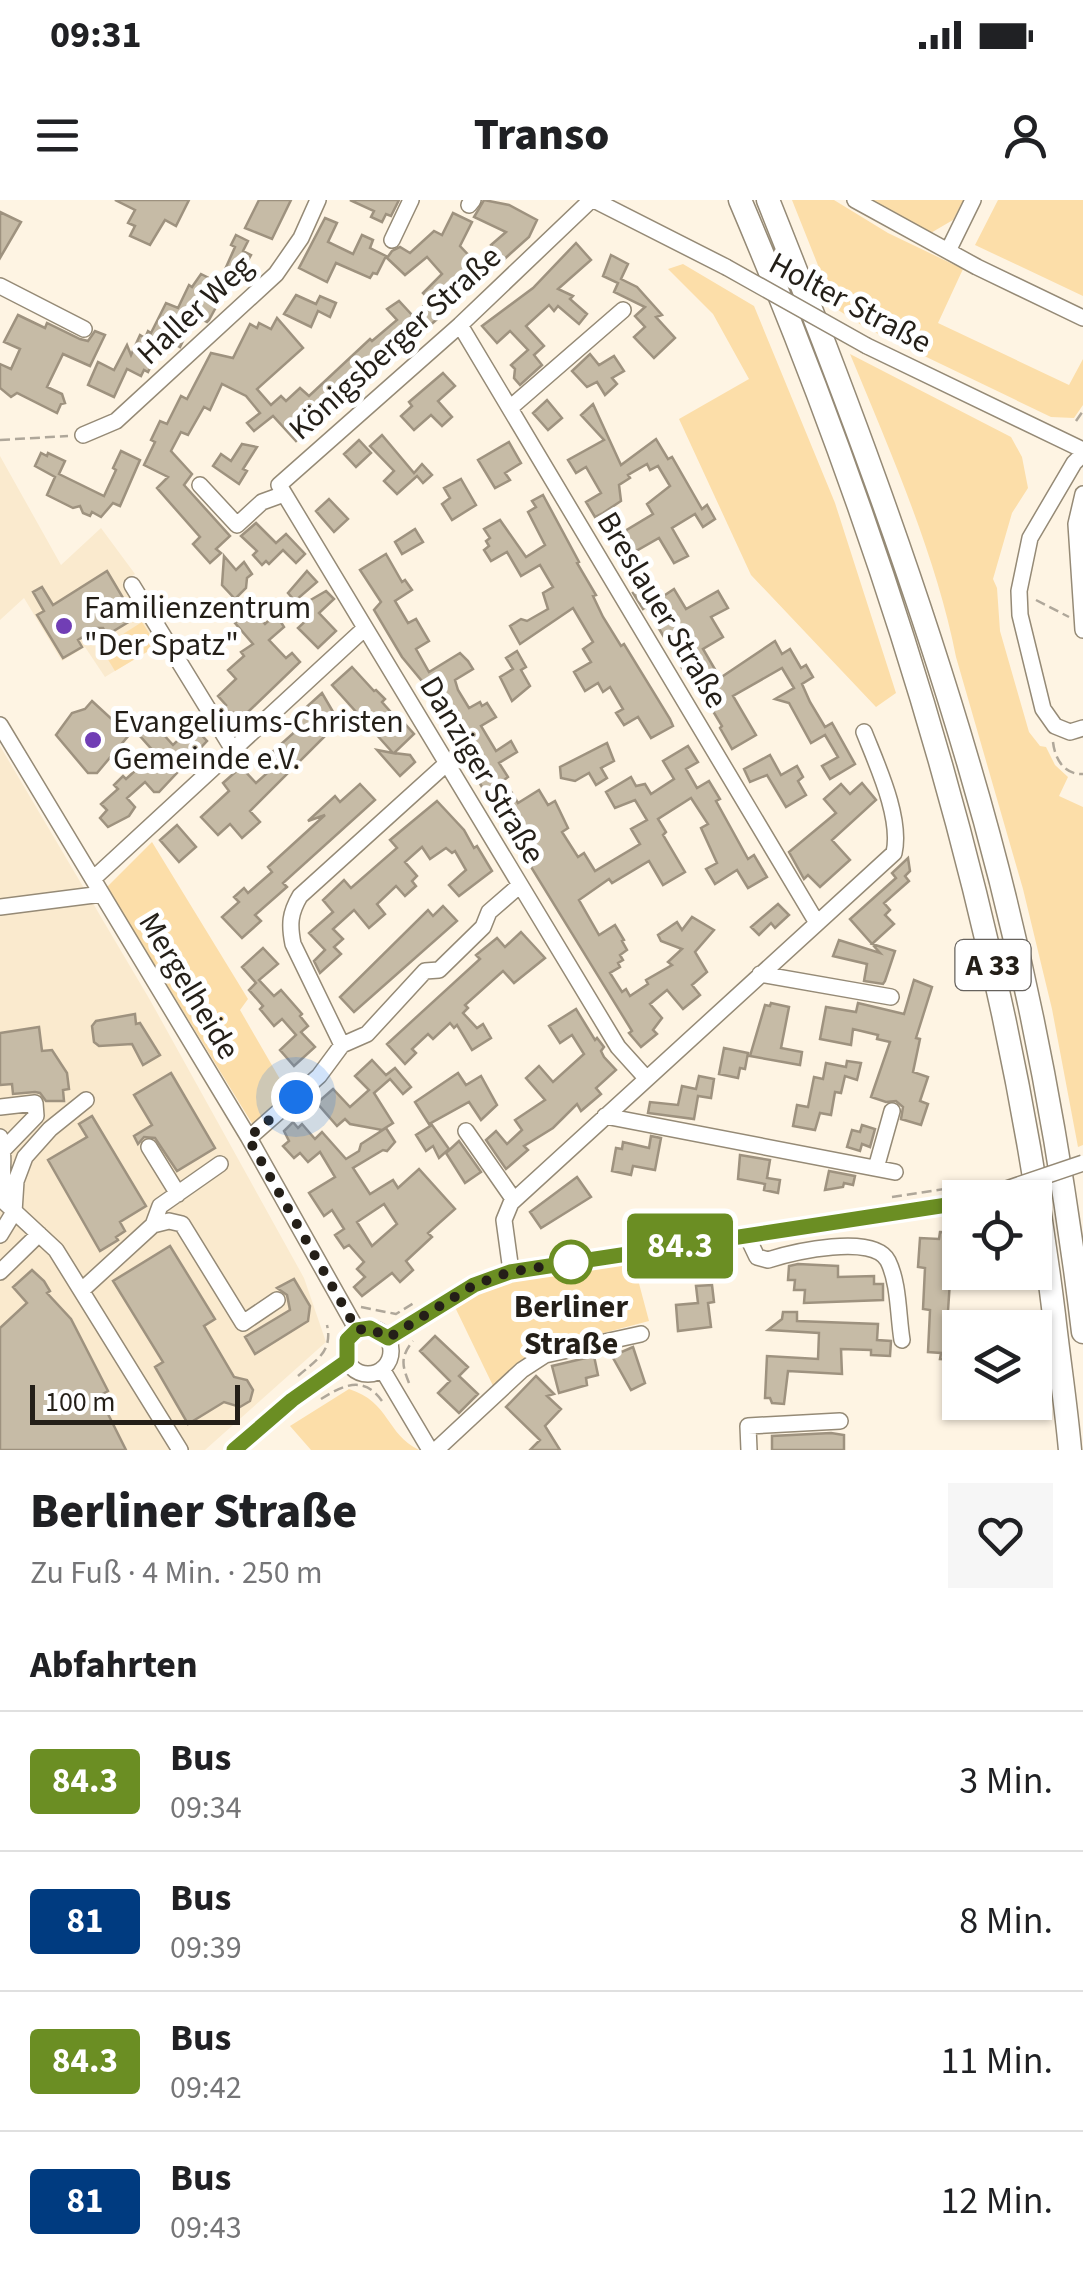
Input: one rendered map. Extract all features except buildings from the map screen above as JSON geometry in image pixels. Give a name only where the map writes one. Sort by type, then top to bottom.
[{"type":"highway","name":"A 33","points":[[740,200],[854,494],[945,776],[1022,1100],[1070,1450]]},
{"type":"highway","name":"A 33","points":[[768,200],[908,572],[969,765],[1017,952],[1048,1100],[1083,1332]]},
{"type":"street","name":"Haller Weg","points":[[83,435],[116,422],[276,274],[301,238],[318,200]]},
{"type":"street","points":[[392,240],[410,200]]},
{"type":"street","name":"Holter Straße","points":[[592,200],[726,267],[867,346],[1083,452]]},
{"type":"street","name":"Königsberger Straße","points":[[200,484],[238,526],[592,200]]},
{"type":"street","points":[[855,200],[1083,318]]},
{"type":"street","points":[[948,251],[973,200]]},
{"type":"street","points":[[3,295],[84,329]]},
{"type":"street","points":[[510,408],[623,310]]},
{"type":"street","name":"Breslauer Straße","points":[[460,325],[816,922]]},
{"type":"street","points":[[1083,452],[1035,526],[1022,563],[1018,592],[1043,709],[1055,726],[1070,732],[1083,728]]},
{"type":"street","name":"Danziger Straße","points":[[281,489],[618,1047],[646,1078]]},
{"type":"street","points":[[1083,494],[1076,524],[1083,630]]},
{"type":"street","points":[[132,585],[232,748]]},
{"type":"street","points":[[0,907],[97,886],[232,748],[364,629]]},
{"type":"street","name":"Mergelheide","points":[[0,725],[248,1138],[357,1330]]},
{"type":"street","points":[[510,1272],[504,1220],[514,1200],[894,853],[897,840],[886,789],[864,732]]},
{"type":"street","points":[[342,1045],[293,944],[292,910],[300,896],[446,764]]},
{"type":"street","points":[[248,1138],[319,1076],[342,1045],[367,1034],[425,971],[439,970],[484,927],[489,912],[520,886]]},
{"type":"street","points":[[760,974],[891,997]]},
{"type":"street","points":[[0,1235],[25,1157],[50,1129],[86,1100]]},
{"type":"street","points":[[0,1108],[35,1103],[36,1116],[2,1143],[1,1174],[7,1204],[56,1250],[180,1450]]},
{"type":"street","points":[[876,1168],[892,1110]]},
{"type":"street","points":[[606,1116],[895,1172]]},
{"type":"street","points":[[466,1131],[514,1200]]},
{"type":"street","points":[[149,1147],[178,1194]]},
{"type":"street","points":[[1032,1180],[1083,1162]]},
{"type":"street","points":[[154,1225],[160,1206],[220,1164]]},
{"type":"street","points":[[388,1338],[474,1285],[510,1272],[942,1206]]},
{"type":"street","points":[[82,1290],[154,1225],[170,1221],[182,1224],[244,1322],[276,1300]]},
{"type":"street","points":[[0,1272],[39,1234]]},
{"type":"street","points":[[747,1236],[757,1257],[768,1260],[841,1246],[874,1249],[887,1257],[902,1340]]},
{"type":"street","points":[[347,1361],[347,1340],[357,1330],[370,1328],[388,1338],[391,1352],[382,1369]]},
{"type":"street","points":[[382,1369],[433,1450],[522,1370],[545,1355],[641,1334]]},
{"type":"street","points":[[347,1361],[363,1373],[382,1369]]},
{"type":"street","points":[[234,1450],[292,1400],[347,1361]]},
{"type":"street","points":[[749,1450],[748,1426],[840,1421]]},
{"type":"path","points":[[1076,422],[1083,411]]},
{"type":"path","points":[[0,440],[83,435]]},
{"type":"path","points":[[1028,596],[1082,622]]},
{"type":"path","points":[[1055,726],[1056,757],[1070,773],[1083,774]]},
{"type":"path","points":[[359,1307],[396,1314]]},
{"type":"path","points":[[408,1382],[403,1356],[414,1340]]},
{"type":"path","points":[[319,1400],[353,1384],[370,1387],[384,1403]]},
{"type":"shaded area","points":[[792,200],[834,200],[888,233],[963,269],[938,323],[1069,385],[1083,359],[1083,405],[1074,418],[1051,417],[866,328],[835,308]]},
{"type":"shaded area","points":[[868,200],[964,200],[953,220],[929,234]]},
{"type":"shaded area","points":[[998,200],[1083,200],[1083,296],[975,245]]},
{"type":"shaded area","points":[[683,264],[754,306],[835,503],[896,693],[876,707],[751,575],[679,419],[749,379],[713,314],[668,269]]},
{"type":"shaded area","points":[[850,354],[1011,437],[1022,457],[1028,488],[1012,513],[993,579],[1000,631],[1029,732],[1040,746],[1046,747],[1055,765],[1068,777],[1059,796],[1083,807],[1083,1145],[1078,1147],[1052,1009],[1023,889],[948,619],[911,504]]},
{"type":"shaded area","points":[[0,456],[61,565],[101,528],[135,574],[122,583],[159,644],[105,677],[85,647],[62,661],[24,598],[0,620]]},
{"type":"shaded area","points":[[142,622],[157,646],[115,671],[101,648]]},
{"type":"shaded area","points":[[0,746],[150,1000],[304,1278],[326,1342],[205,1450],[0,1450]]},
{"type":"shaded area","points":[[152,842],[248,999],[240,1010],[288,1093],[253,1125],[107,887]]},
{"type":"shaded area","points":[[633,1261],[649,1321],[539,1350],[517,1364],[496,1392],[453,1303],[529,1276]]},
{"type":"shaded area","points":[[349,1389],[373,1402],[400,1436],[419,1450],[311,1450],[290,1426]]},
{"type":"bus line","name":"84.3","points":[[234,1450],[292,1400],[347,1361],[347,1340],[357,1330],[370,1328],[388,1338],[474,1285],[510,1272],[942,1206]]},
{"type":"place","name":"Familienzentrum \"Der Spatz\"","points":[[64,626]]},
{"type":"place","name":"Evangeliums-Christen Gemeinde e.V.","points":[[93,740]]},
{"type":"place","name":"Berliner Straße","points":[[571,1262]]},
{"type":"route","points":[[296,1097],[248,1138],[357,1330],[370,1328],[388,1338],[474,1285],[510,1272],[571,1262]]}]
